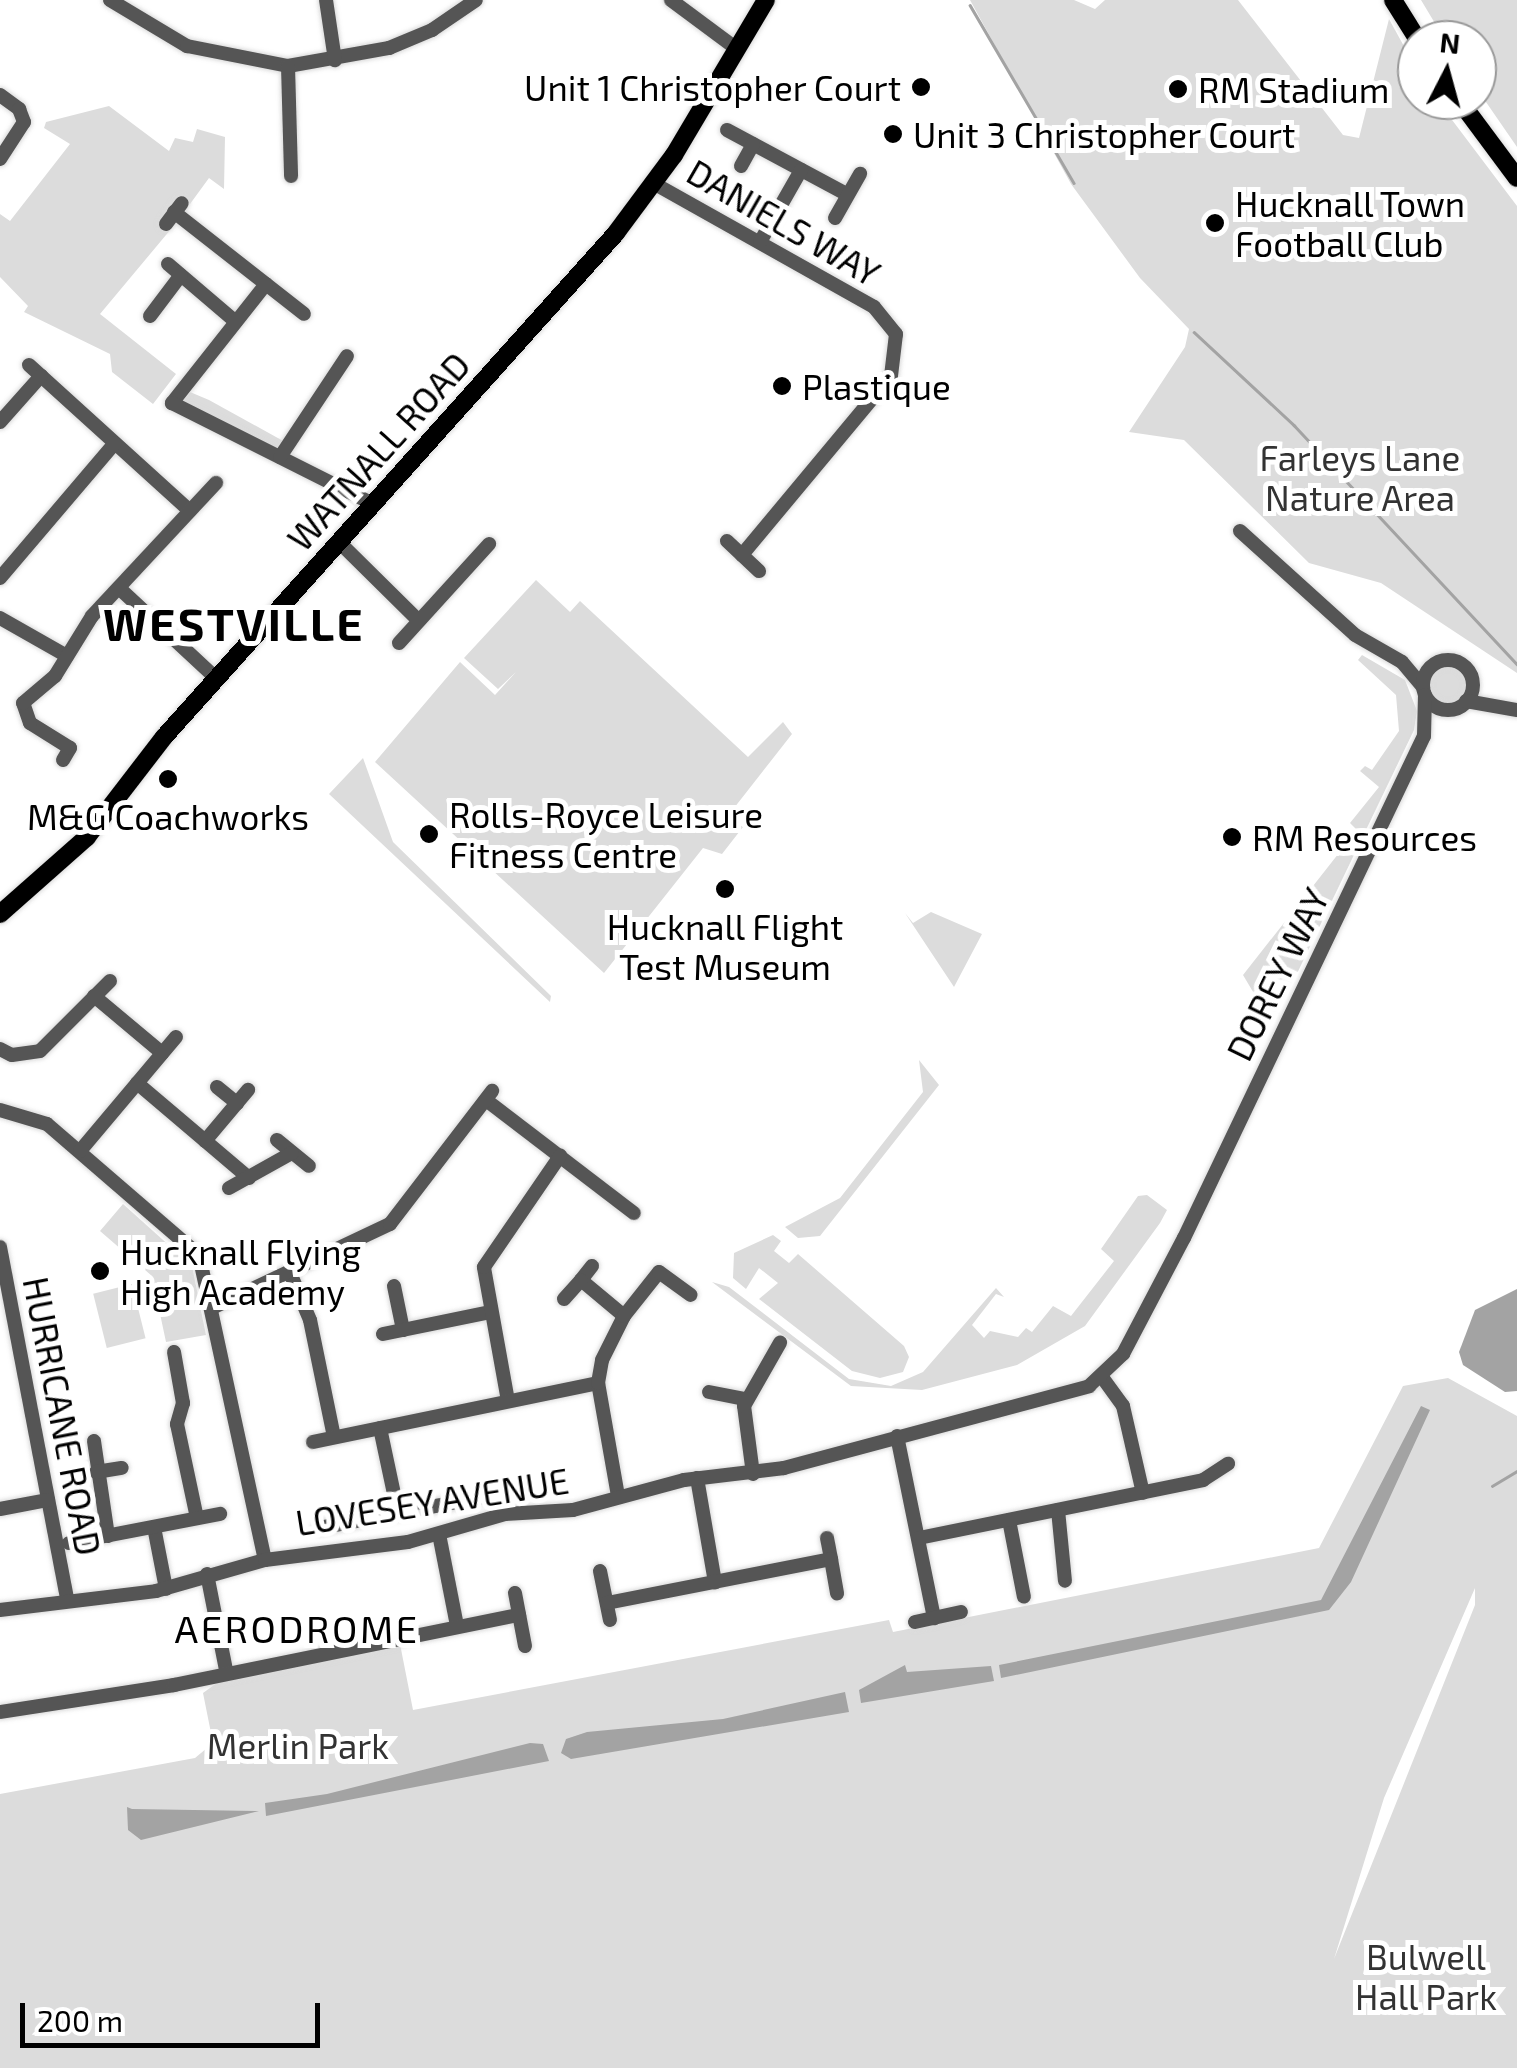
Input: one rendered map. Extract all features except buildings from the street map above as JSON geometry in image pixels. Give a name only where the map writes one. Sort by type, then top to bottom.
[{"type":"main road","name":"WATNALL ROAD","points":[[0,914],[88,837],[216,678],[655,184],[766,0]]},
{"type":"main road","points":[[1474,120],[1517,178]]},
{"type":"street","points":[[110,0],[187,46],[288,66],[335,60],[414,39],[476,0]]},
{"type":"street","points":[[326,0],[335,60]]},
{"type":"street","points":[[671,0],[737,49]]},
{"type":"street","points":[[288,66],[291,176]]},
{"type":"street","points":[[0,96],[24,122],[0,159]]},
{"type":"street","points":[[727,130],[848,195]]},
{"type":"street","points":[[740,166],[753,144]]},
{"type":"street","points":[[760,242],[801,170]]},
{"type":"street","points":[[836,218],[860,174]]},
{"type":"street","name":"DANIELS WAY","points":[[655,184],[882,313],[898,349],[885,384],[742,555]]},
{"type":"street","points":[[174,213],[304,314]]},
{"type":"street","points":[[168,264],[236,322]]},
{"type":"street","points":[[151,308],[181,275]]},
{"type":"street","points":[[266,284],[172,402],[374,504]]},
{"type":"street","points":[[280,457],[348,356]]},
{"type":"street","points":[[29,365],[190,511]]},
{"type":"street","points":[[0,422],[41,376]]},
{"type":"street","points":[[0,578],[115,443]]},
{"type":"street","points":[[72,754],[30,724],[23,703],[67,656],[119,588],[217,481]]},
{"type":"street","points":[[1240,532],[1355,635],[1402,662],[1436,707],[1452,710],[1466,702],[1497,703],[1517,710]]},
{"type":"street","points":[[726,541],[759,571]]},
{"type":"street","points":[[339,542],[420,620]]},
{"type":"street","points":[[399,643],[488,544]]},
{"type":"street","points":[[119,588],[216,678]]},
{"type":"street","points":[[0,618],[67,656]]},
{"type":"street","points":[[1402,662],[1456,662],[1497,703]]},
{"type":"street","points":[[1424,691],[1432,665]]},
{"type":"street","points":[[1466,702],[1472,686],[1468,671]]},
{"type":"street","name":"DOREY WAY","points":[[1424,691],[1424,736]]},
{"type":"street","name":"DOREY WAY","points":[[1102,1376],[1132,1340],[1184,1238],[1424,736],[1452,710]]},
{"type":"street","points":[[0,1050],[12,1055],[40,1051],[110,981]]},
{"type":"street","points":[[94,996],[162,1053]]},
{"type":"street","points":[[80,1151],[176,1037]]},
{"type":"street","points":[[137,1083],[249,1178]]},
{"type":"street","points":[[218,1087],[237,1103]]},
{"type":"street","points":[[206,1141],[248,1090]]},
{"type":"street","points":[[212,1308],[291,1275],[390,1224],[489,1095],[634,1213]]},
{"type":"street","points":[[0,1110],[38,1118],[199,1254],[264,1560]]},
{"type":"street","points":[[277,1140],[309,1166]]},
{"type":"street","points":[[229,1188],[292,1152]]},
{"type":"street","points":[[508,1402],[490,1312],[488,1256],[560,1156]]},
{"type":"street","name":"HURRICANE ROAD","points":[[0,1246],[66,1597]]},
{"type":"street","points":[[564,1299],[592,1266]]},
{"type":"street","points":[[618,1496],[598,1383],[624,1316],[659,1272],[691,1295]]},
{"type":"street","points":[[291,1275],[310,1320],[334,1437]]},
{"type":"street","points":[[581,1280],[624,1316]]},
{"type":"street","points":[[394,1286],[403,1330]]},
{"type":"street","points":[[384,1334],[490,1312]]},
{"type":"street","points":[[0,1333],[16,1330]]},
{"type":"street","points":[[753,1474],[746,1399],[780,1343]]},
{"type":"street","points":[[174,1352],[183,1403],[177,1424],[196,1518]]},
{"type":"street","points":[[1102,1376],[1123,1406],[1143,1492]]},
{"type":"street","name":"LOVESEY AVENUE","points":[[0,1610],[66,1597],[166,1589],[264,1560],[439,1534],[488,1518],[574,1510],[697,1478],[753,1474],[1049,1402],[1102,1376]]},
{"type":"street","points":[[313,1442],[598,1383]]},
{"type":"street","points":[[709,1392],[746,1399]]},
{"type":"street","points":[[380,1428],[398,1513]]},
{"type":"street","points":[[898,1436],[934,1618]]},
{"type":"street","points":[[94,1441],[108,1536]]},
{"type":"street","points":[[919,1538],[1203,1480],[1228,1464]]},
{"type":"street","points":[[96,1472],[122,1468]]},
{"type":"street","points":[[697,1478],[716,1582]]},
{"type":"street","points":[[320,1528],[489,1496]]},
{"type":"street","points":[[0,1508],[48,1500]]},
{"type":"street","points":[[1058,1510],[1065,1581]]},
{"type":"street","points":[[69,1543],[220,1514]]},
{"type":"street","points":[[1009,1520],[1024,1597]]},
{"type":"street","points":[[154,1527],[166,1589]]},
{"type":"street","points":[[439,1534],[457,1626]]},
{"type":"street","points":[[827,1538],[837,1593]]},
{"type":"street","points":[[607,1603],[831,1559]]},
{"type":"street","points":[[600,1570],[610,1620]]},
{"type":"street","points":[[207,1574],[226,1670]]},
{"type":"street","points":[[515,1593],[525,1646]]},
{"type":"street","points":[[915,1622],[961,1612]]},
{"type":"street","points":[[0,1712],[144,1690],[226,1670],[519,1615]]},
{"type":"green space","name":"Farleys Lane Nature Area","points":[[970,0],[1074,0],[1095,9],[1105,0],[1238,0],[1343,135],[1359,138],[1389,19],[1397,34],[1397,120],[1452,120],[1517,206],[1517,673],[1381,583],[1309,563],[1184,440],[1129,432],[1185,347],[1189,329],[1140,278],[1071,184]]},
{"type":"green space","points":[[1421,0],[1517,0],[1517,147],[1497,118],[1497,20],[1433,20]]},
{"type":"green space","points":[[109,106],[169,151],[175,138],[193,142],[197,129],[225,137],[224,189],[209,178],[190,204],[180,197],[162,223],[171,229],[100,314],[176,374],[153,404],[112,372],[110,354],[24,312],[28,306],[0,277],[0,214],[10,221],[70,144],[44,128],[46,122]]},
{"type":"green space","points":[[190,392],[285,442],[279,451],[183,401]]},
{"type":"green space","points":[[536,580],[570,612],[580,601],[748,757],[783,722],[792,734],[727,817],[743,827],[722,854],[703,848],[604,973],[375,762],[460,662],[495,695],[516,672],[498,689],[464,658]]},
{"type":"green space","points":[[1362,655],[1405,680],[1417,711],[1414,730],[1279,1011],[1265,1012],[1243,975],[1357,830],[1350,823],[1379,787],[1360,771],[1365,766],[1372,770],[1399,731],[1396,695],[1358,660]]},
{"type":"green space","points":[[1448,667],[1461,673],[1467,686],[1461,699],[1448,705],[1435,699],[1429,686],[1435,673]]},
{"type":"green space","points":[[363,758],[393,842],[551,996],[550,1002],[329,794]]},
{"type":"green space","points":[[931,912],[982,934],[954,987],[905,913],[913,923]]},
{"type":"green space","points":[[919,1060],[939,1085],[820,1236],[798,1238],[785,1227],[840,1198],[923,1092]]},
{"type":"green space","points":[[1147,1195],[1167,1210],[1085,1326],[1017,1365],[922,1390],[851,1386],[712,1282],[729,1287],[849,1379],[891,1386],[923,1372],[996,1288],[1004,1297],[996,1294],[972,1325],[984,1338],[990,1331],[1018,1337],[1026,1328],[1032,1332],[1053,1306],[1071,1316],[1114,1261],[1101,1249],[1138,1196]]},
{"type":"green space","points":[[123,1204],[192,1266],[206,1335],[166,1342],[152,1276],[100,1231]]},
{"type":"green space","points":[[773,1235],[781,1241],[774,1251],[789,1263],[798,1254],[904,1346],[909,1357],[903,1372],[880,1378],[852,1371],[759,1299],[778,1283],[759,1268],[746,1289],[733,1278],[734,1253]]},
{"type":"green space","points":[[132,1284],[146,1338],[107,1348],[93,1294]]},
{"type":"green space","points":[[1448,1378],[1517,1416],[1517,2068],[0,2068],[0,1794],[195,1758],[213,1743],[203,1693],[225,1677],[400,1644],[413,1710],[889,1620],[893,1632],[1319,1548],[1403,1386]],"holes":[[[1475,1588],[1475,1605],[1334,1959],[1384,1798]]]},
{"type":"shaded area","points":[[1517,1289],[1517,1391],[1505,1392],[1463,1365],[1459,1352],[1475,1310]]},
{"type":"shaded area","points":[[1421,1406],[1430,1410],[1351,1582],[1329,1610],[1001,1678],[999,1665],[1321,1600]]},
{"type":"shaded area","points":[[905,1665],[907,1672],[991,1666],[994,1681],[861,1703],[859,1690]]},
{"type":"shaded area","points":[[845,1692],[849,1712],[571,1759],[561,1753],[566,1739],[587,1732],[723,1719]]},
{"type":"shaded area","points":[[530,1743],[543,1744],[549,1761],[266,1816],[265,1803],[327,1794]]},
{"type":"shaded area","points":[[127,1807],[259,1811],[141,1840],[128,1830]]},
{"type":"waterway","points":[[970,5],[1074,183]]},
{"type":"waterway","points":[[1194,332],[1294,425],[1517,664]]},
{"type":"waterway","points":[[1492,1486],[1517,1471]]},
{"type":"place","name":"Unit 1 Christopher Court","points":[[921,87]]},
{"type":"place","name":"RM Stadium","points":[[1178,89]]},
{"type":"place","name":"Unit 3 Christopher Court","points":[[893,134]]},
{"type":"place","name":"Hucknall Town Football Club","points":[[1215,223]]},
{"type":"place","name":"Plastique","points":[[782,386]]},
{"type":"place","name":"M&G Coachworks","points":[[168,779]]},
{"type":"place","name":"Rolls-Royce Leisure Fitness Centre","points":[[429,834]]},
{"type":"place","name":"RM Resources","points":[[1232,837]]},
{"type":"place","name":"Hucknall Flight Test Museum","points":[[725,889]]},
{"type":"place","name":"Hucknall Flying High Academy","points":[[100,1271]]},
{"type":"district","name":"WESTVILLE","points":[[234,624]]},
{"type":"district","name":"AERODROME","points":[[297,1629]]},
{"type":"park label","name":"Merlin Park","points":[[298,1745]]},
{"type":"park label","name":"Bulwell Hall Park","points":[[1426,1976]]}]
